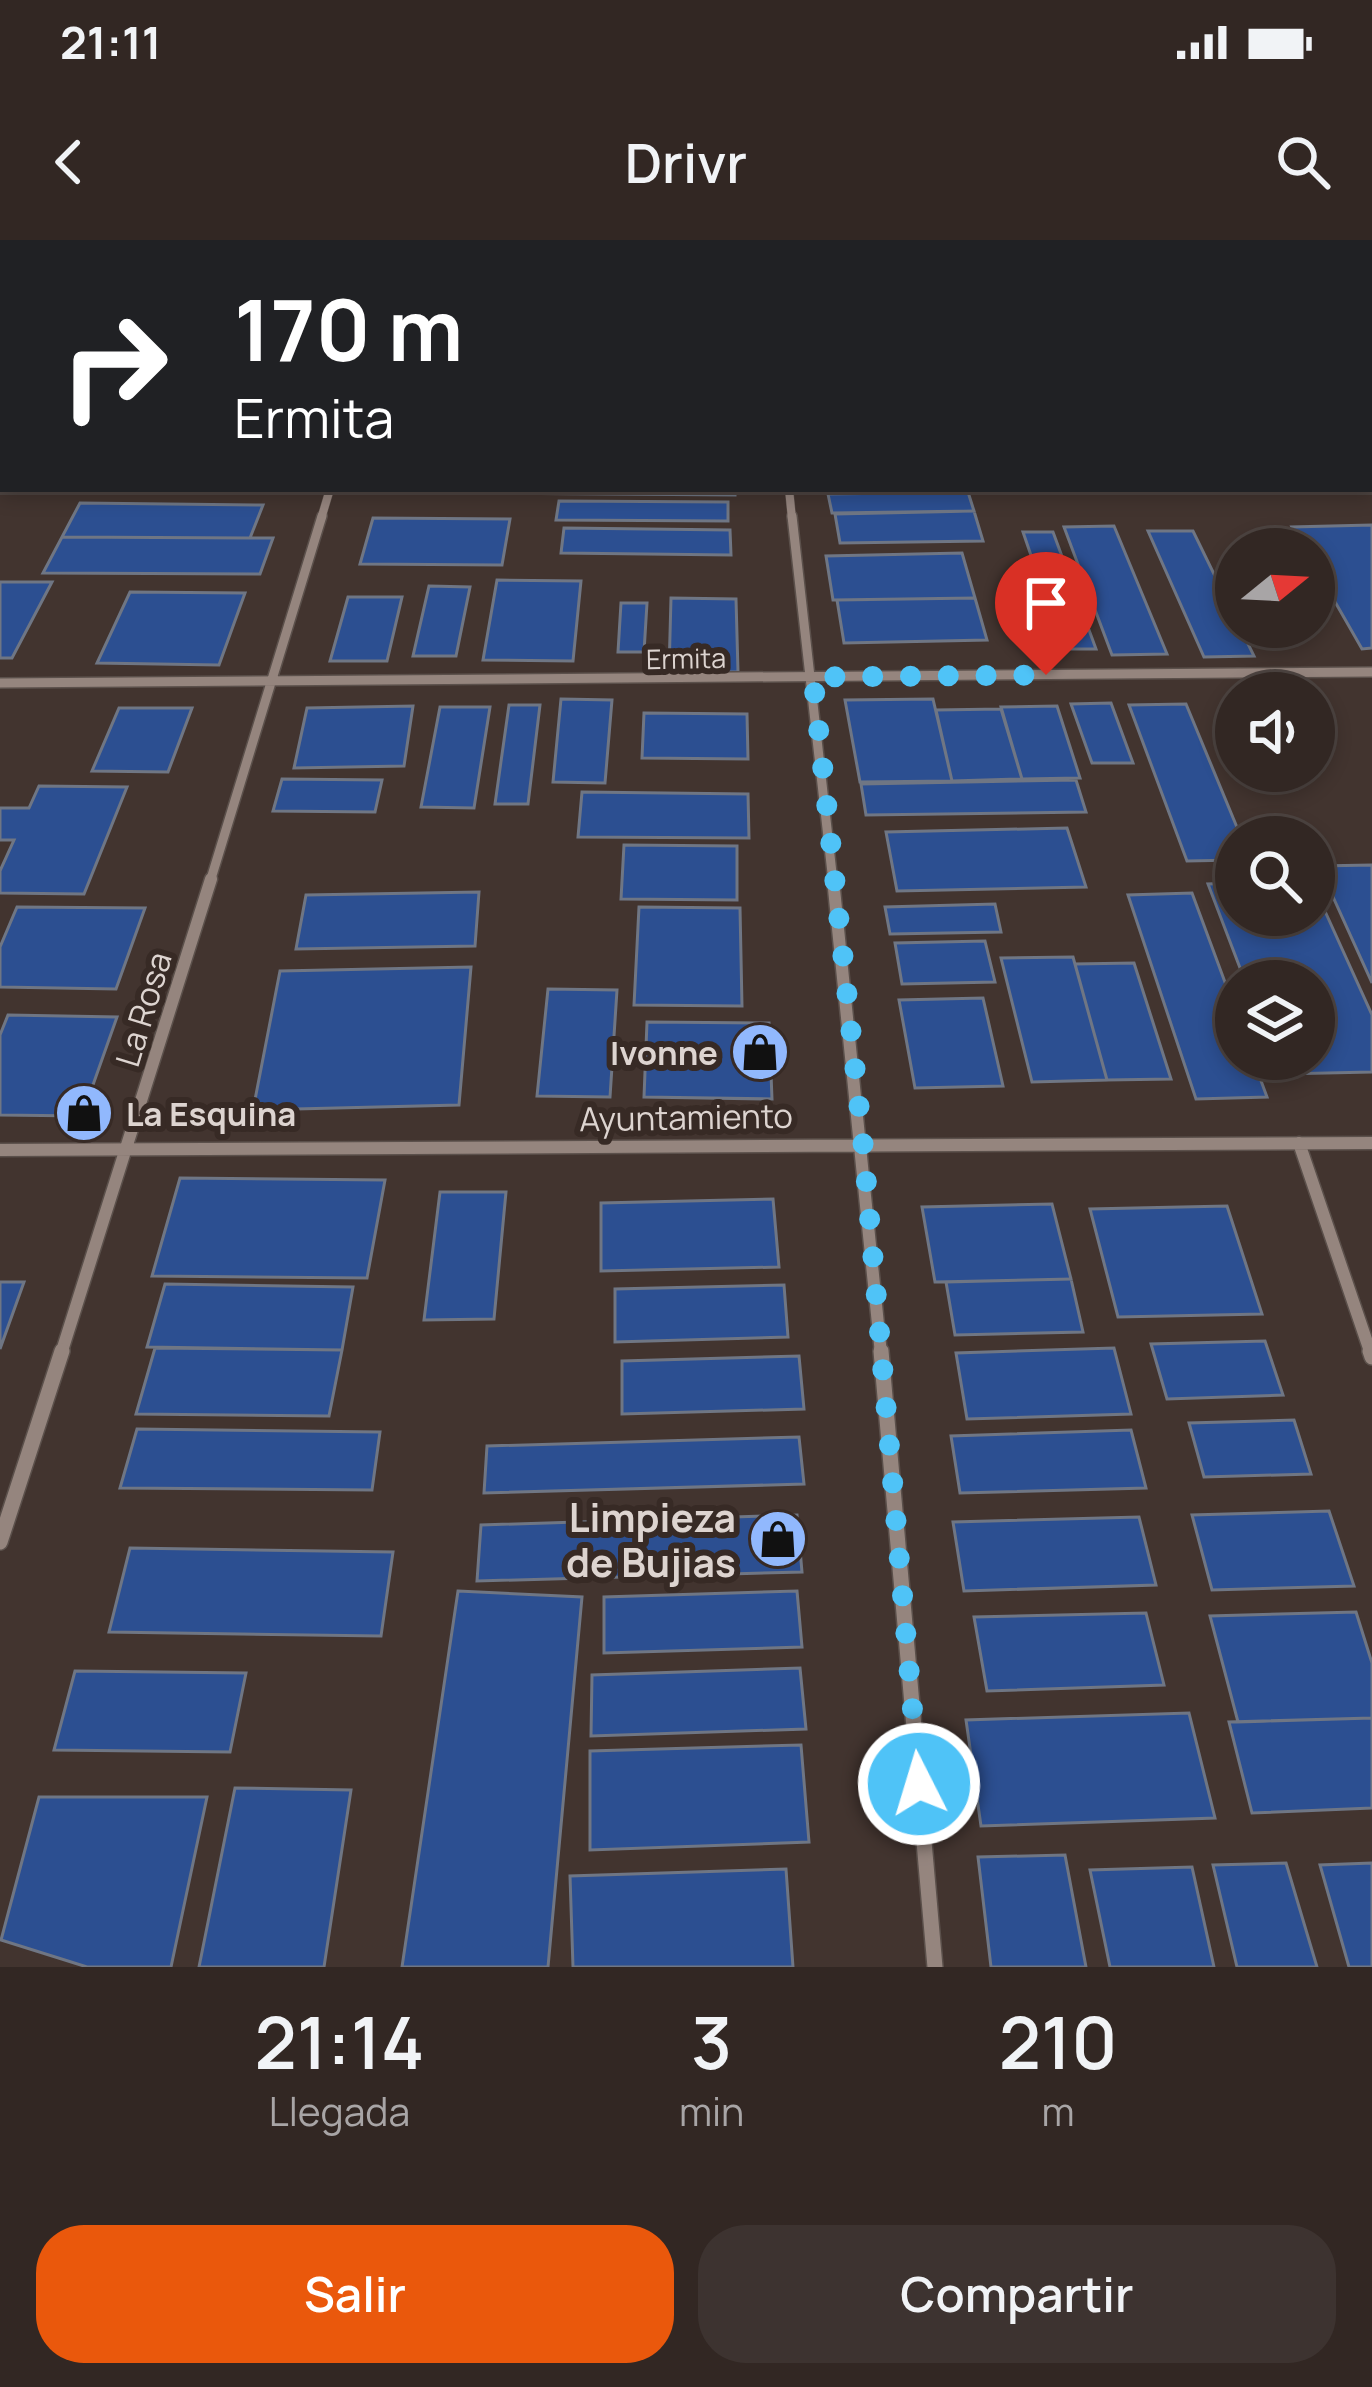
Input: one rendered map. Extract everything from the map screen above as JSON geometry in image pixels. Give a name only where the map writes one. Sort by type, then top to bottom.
[{"type":"street","name":"La Rosa","points":[[0,1541],[128,1149],[329,492]]},
{"type":"street","points":[[789,492],[863,1143],[935,1967]]},
{"type":"street","name":"Ermita","points":[[0,683],[1372,672]]},
{"type":"street","points":[[1299,1143],[1372,1357]]},
{"type":"street","name":"Ayuntamiento","points":[[0,1150],[1372,1143]]},
{"type":"building","points":[[735,492],[735,495],[466,493]]},
{"type":"building","points":[[968,492],[974,511],[832,513],[828,494]]},
{"type":"building","points":[[559,501],[728,502],[728,521],[556,520]]},
{"type":"building","points":[[80,503],[263,505],[250,538],[62,537]]},
{"type":"building","points":[[974,511],[983,541],[840,543],[835,514]]},
{"type":"building","points":[[373,518],[510,519],[502,565],[360,564]]},
{"type":"building","points":[[1372,525],[1372,648],[1362,649],[1335,602],[1335,528],[1292,527]]},
{"type":"building","points":[[1114,526],[1167,654],[1112,655],[1064,527]]},
{"type":"building","points":[[564,528],[730,530],[731,555],[561,553]]},
{"type":"building","points":[[1148,531],[1193,531],[1215,576],[1215,648],[1250,648],[1254,656],[1204,657]]},
{"type":"building","points":[[1023,532],[1053,532],[1096,649],[1063,649]]},
{"type":"building","points":[[62,537],[273,538],[260,574],[43,573]]},
{"type":"building","points":[[962,553],[975,598],[833,600],[826,556]]},
{"type":"building","points":[[497,580],[581,581],[573,661],[483,660]]},
{"type":"building","points":[[0,582],[52,582],[12,658],[0,658]]},
{"type":"building","points":[[429,586],[470,587],[456,656],[413,656]]},
{"type":"building","points":[[130,592],[245,593],[219,665],[97,663]]},
{"type":"building","points":[[348,597],[402,597],[387,661],[330,661]]},
{"type":"building","points":[[671,598],[736,599],[738,672],[669,672]]},
{"type":"building","points":[[975,598],[987,640],[844,643],[837,600]]},
{"type":"building","points":[[621,603],[647,603],[644,652],[618,652]]},
{"type":"building","points":[[561,699],[612,700],[605,783],[553,782]]},
{"type":"building","points":[[933,699],[952,781],[860,782],[845,700]]},
{"type":"building","points":[[1111,703],[1133,763],[1092,763],[1071,704]]},
{"type":"building","points":[[1186,704],[1215,774],[1215,792],[1222,792],[1232,816],[1215,816],[1215,860],[1187,861],[1129,705]]},
{"type":"building","points":[[509,705],[540,705],[528,804],[495,804]]},
{"type":"building","points":[[413,706],[404,766],[294,768],[307,708]]},
{"type":"building","points":[[1057,706],[1080,778],[1022,779],[1001,707]]},
{"type":"building","points":[[440,707],[490,707],[474,808],[421,807]]},
{"type":"building","points":[[119,708],[192,708],[168,772],[92,771]]},
{"type":"building","points":[[1001,709],[1022,779],[952,781],[936,710]]},
{"type":"building","points":[[644,713],[747,714],[748,759],[642,758]]},
{"type":"building","points":[[282,779],[382,780],[375,812],[273,811]]},
{"type":"building","points":[[1076,780],[1086,812],[866,815],[861,784]]},
{"type":"building","points":[[39,786],[127,787],[84,894],[0,893],[0,871],[14,840],[0,840],[0,808],[29,808]]},
{"type":"building","points":[[582,792],[748,794],[749,838],[578,837]]},
{"type":"building","points":[[1067,828],[1086,887],[897,891],[886,832]]},
{"type":"building","points":[[624,845],[737,846],[737,900],[621,899]]},
{"type":"building","points":[[1372,865],[1372,983],[1335,901],[1335,866]]},
{"type":"building","points":[[479,892],[475,946],[296,949],[306,895]]},
{"type":"building","points":[[1192,893],[1217,960],[1215,1080],[1261,1080],[1267,1097],[1196,1099],[1128,895]]},
{"type":"building","points":[[995,904],[1001,932],[890,934],[885,907]]},
{"type":"building","points":[[17,907],[145,908],[116,989],[0,987],[0,947]]},
{"type":"building","points":[[639,907],[740,908],[742,1006],[634,1005]]},
{"type":"building","points":[[1335,933],[1372,1015],[1372,1072],[1335,1073],[1335,960],[1237,960],[1228,936]]},
{"type":"building","points":[[985,941],[995,982],[902,984],[895,943]]},
{"type":"building","points":[[1073,957],[1107,1080],[1032,1082],[1001,958]]},
{"type":"building","points":[[1134,963],[1171,1079],[1107,1080],[1075,964]]},
{"type":"building","points":[[471,967],[459,1105],[253,1110],[280,971]]},
{"type":"building","points":[[548,989],[617,990],[610,1097],[537,1096]]},
{"type":"building","points":[[983,998],[1003,1086],[915,1088],[899,1000]]},
{"type":"building","points":[[8,1015],[117,1017],[82,1116],[0,1115],[0,1035]]},
{"type":"building","points":[[647,1022],[769,1023],[772,1099],[644,1097]]},
{"type":"building","points":[[180,1178],[385,1180],[367,1278],[152,1276]]},
{"type":"building","points":[[440,1192],[506,1192],[494,1319],[424,1320]]},
{"type":"building","points":[[773,1199],[779,1267],[601,1271],[601,1203]]},
{"type":"building","points":[[1052,1204],[1071,1279],[935,1282],[922,1207]]},
{"type":"building","points":[[1227,1206],[1262,1314],[1118,1317],[1090,1209]]},
{"type":"building","points":[[1071,1279],[1083,1332],[955,1335],[946,1282]]},
{"type":"building","points":[[0,1282],[24,1282],[0,1349]]},
{"type":"building","points":[[165,1284],[353,1287],[342,1350],[147,1347]]},
{"type":"building","points":[[784,1285],[788,1337],[615,1342],[615,1289]]},
{"type":"building","points":[[1265,1341],[1283,1395],[1167,1399],[1151,1344]]},
{"type":"building","points":[[155,1348],[342,1350],[329,1416],[136,1414]]},
{"type":"building","points":[[1114,1348],[1131,1414],[967,1419],[956,1353]]},
{"type":"building","points":[[799,1356],[804,1409],[622,1414],[622,1361]]},
{"type":"building","points":[[1294,1420],[1311,1474],[1204,1477],[1189,1423]]},
{"type":"building","points":[[137,1429],[380,1432],[372,1490],[120,1488]]},
{"type":"building","points":[[1131,1430],[1146,1488],[960,1493],[951,1436]]},
{"type":"building","points":[[799,1437],[804,1484],[484,1493],[487,1446]]},
{"type":"building","points":[[1329,1511],[1354,1586],[1212,1590],[1192,1515]]},
{"type":"building","points":[[797,1515],[802,1572],[477,1581],[481,1525]]},
{"type":"building","points":[[1139,1517],[1156,1585],[964,1591],[953,1522]]},
{"type":"building","points":[[130,1548],[393,1552],[381,1636],[109,1632]]},
{"type":"building","points":[[458,1591],[582,1597],[548,1967],[402,1967]]},
{"type":"building","points":[[797,1591],[802,1647],[604,1653],[604,1597]]},
{"type":"building","points":[[1356,1612],[1372,1663],[1372,1718],[1238,1722],[1210,1616]]},
{"type":"building","points":[[1146,1613],[1164,1685],[987,1691],[974,1617]]},
{"type":"building","points":[[800,1668],[806,1729],[591,1736],[592,1675]]},
{"type":"building","points":[[75,1671],[246,1673],[230,1752],[54,1750]]},
{"type":"building","points":[[1189,1713],[1215,1818],[981,1826],[966,1720]]},
{"type":"building","points":[[1372,1718],[1372,1808],[1252,1813],[1229,1722]]},
{"type":"building","points":[[801,1745],[809,1842],[590,1850],[590,1751]]},
{"type":"building","points":[[235,1788],[351,1790],[324,1967],[199,1967]]},
{"type":"building","points":[[39,1797],[207,1797],[171,1967],[87,1967],[1,1940]]},
{"type":"building","points":[[1065,1855],[1086,1967],[991,1967],[978,1857]]},
{"type":"building","points":[[1286,1863],[1317,1967],[1237,1967],[1213,1865]]},
{"type":"building","points":[[1372,1863],[1372,1967],[1349,1967],[1320,1865]]},
{"type":"building","points":[[1192,1867],[1214,1967],[1110,1967],[1090,1870]]},
{"type":"building","points":[[786,1869],[793,1967],[573,1967],[570,1876]]},
{"type":"place","name":"Ivonne","points":[[760,1052]]},
{"type":"place","name":"La Esquina","points":[[84,1113]]},
{"type":"place","name":"Limpieza de Bujias","points":[[778,1539]]},
{"type":"route","points":[[919,1784],[863,1143],[813,677],[1046,675]]}]
